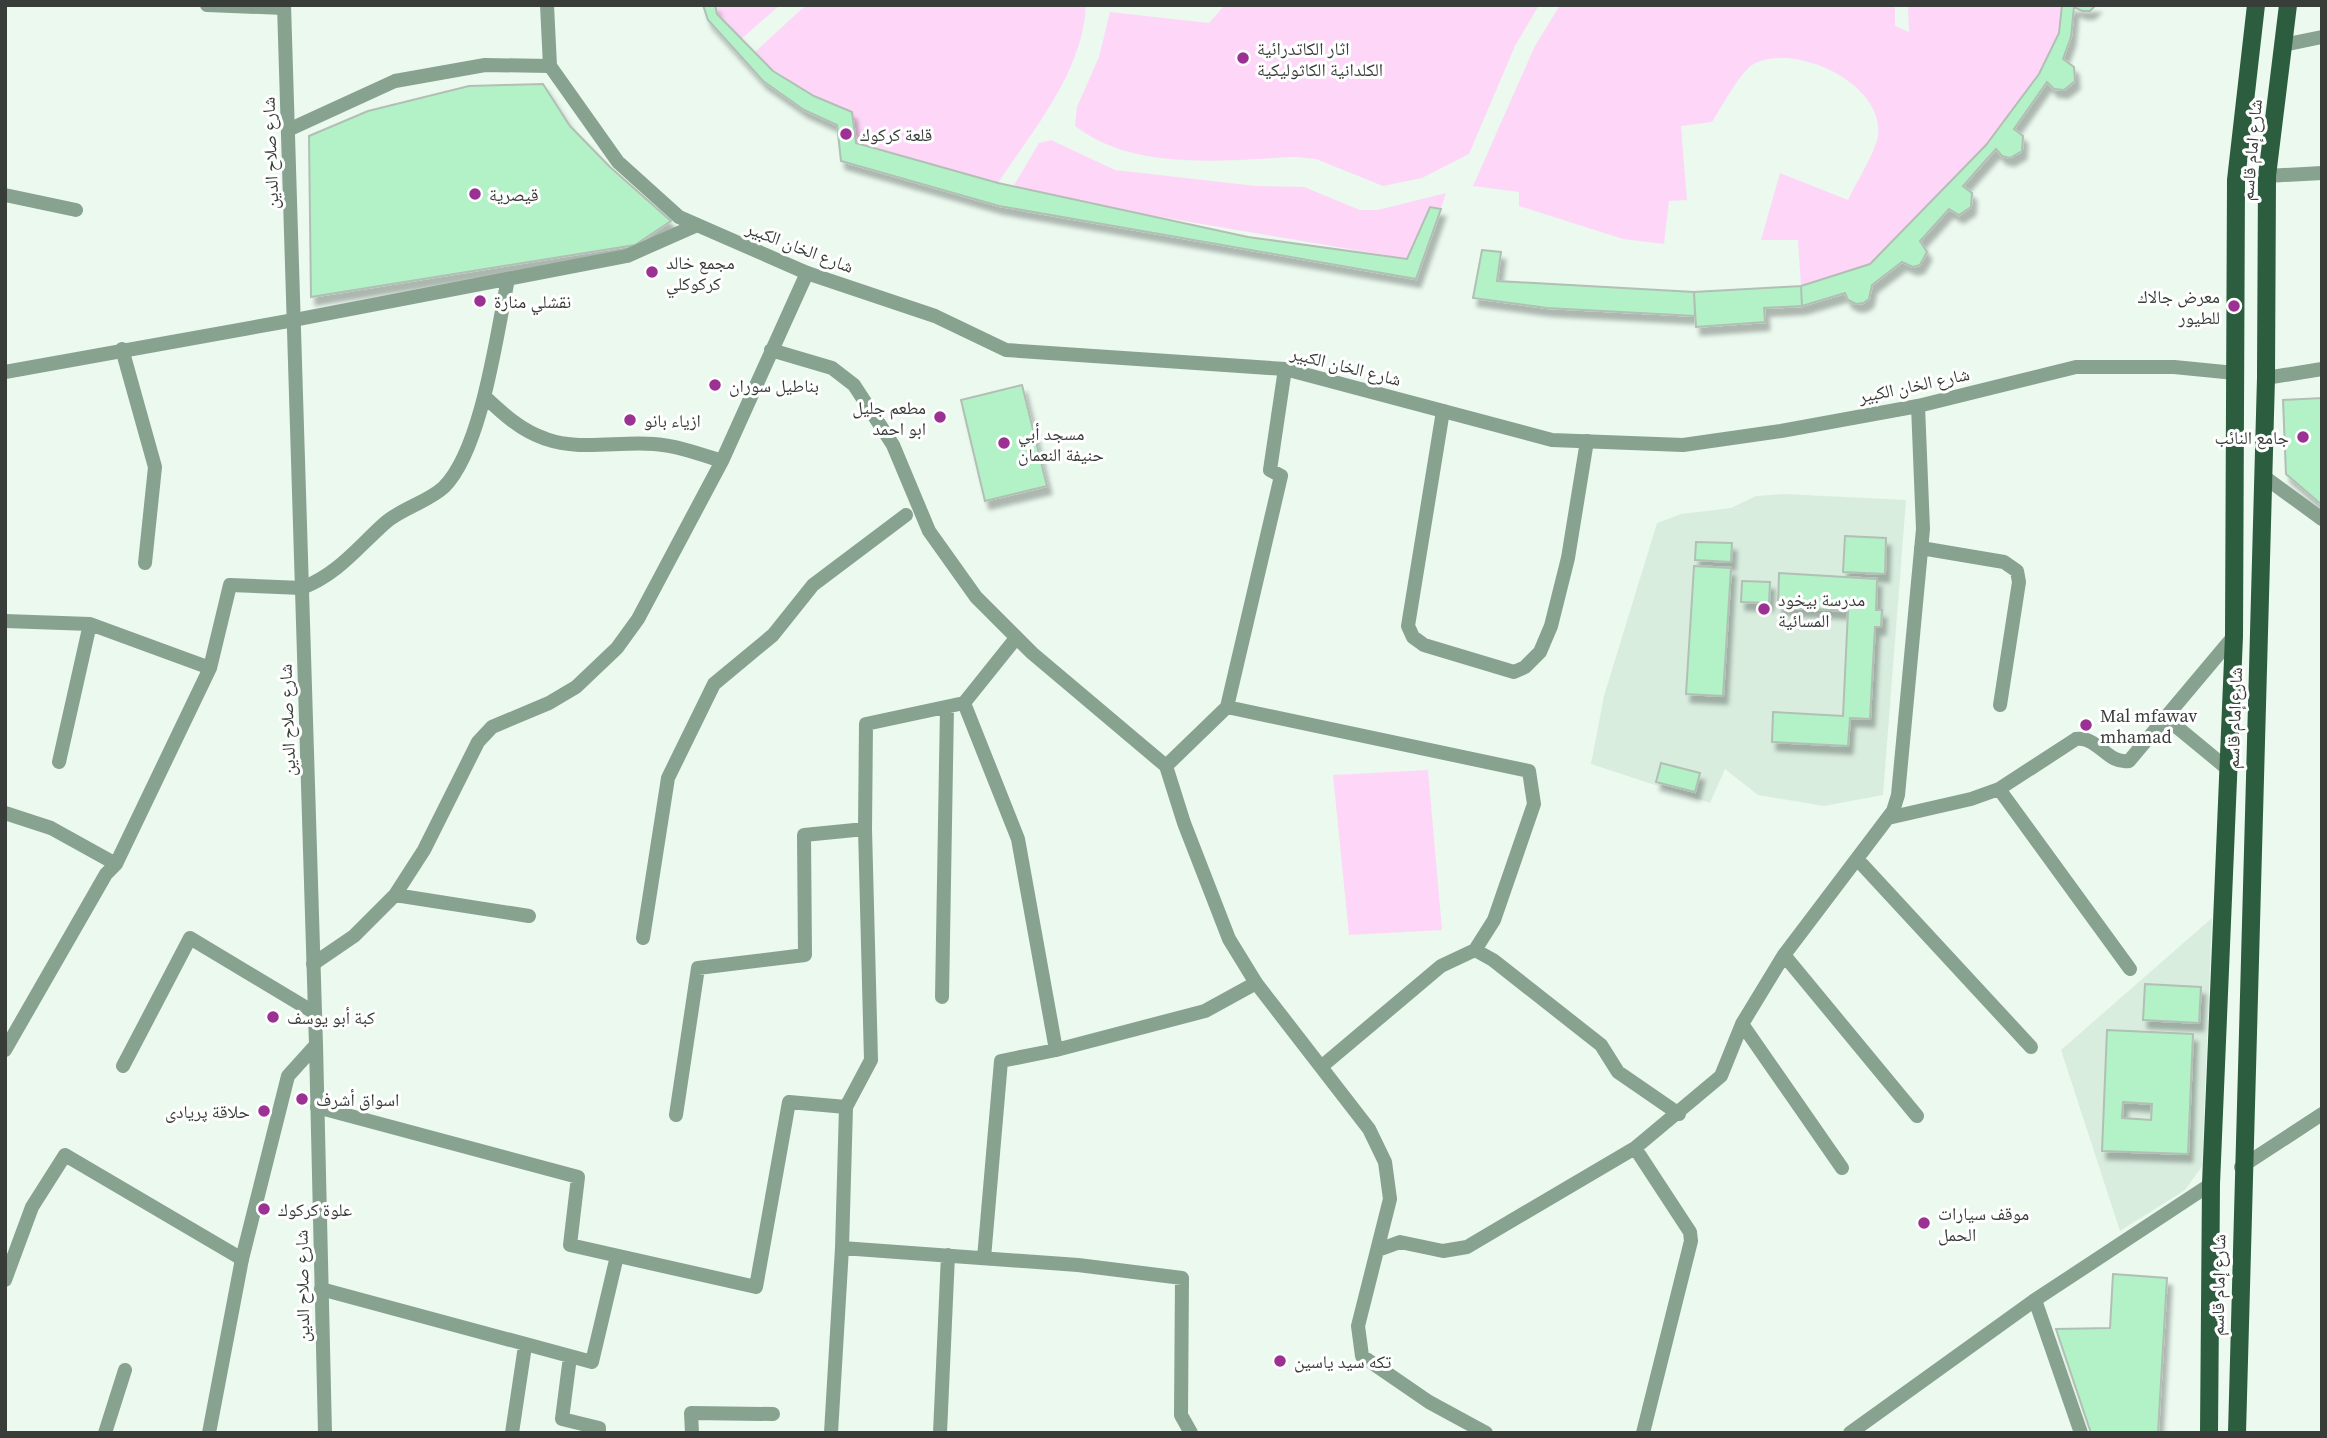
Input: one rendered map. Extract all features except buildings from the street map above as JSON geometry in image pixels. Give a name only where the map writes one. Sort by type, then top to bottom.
[{"type":"main road","name":"شارع إمام قاسم","points":[[2208,1433],[2211,1184],[2234,636],[2236,180],[2256,5]]},
{"type":"main road","name":"شارع إمام قاسم","points":[[2236,1433],[2241,1167],[2266,378],[2267,176],[2288,5]]},
{"type":"main road","points":[[2211,1184],[2241,1167]]},
{"type":"street","points":[[207,5],[284,7]]},
{"type":"street","points":[[288,130],[395,81],[485,65],[550,66],[547,5]]},
{"type":"street","name":"شارع صلاح الدين","points":[[284,7],[316,1045],[324,1433]]},
{"type":"street","points":[[2283,45],[2322,37]]},
{"type":"street","name":"شارع الخان الكبير","points":[[550,66],[618,163],[678,217],[807,273],[935,316],[1006,350],[1285,369],[1552,440],[1683,445],[1919,406],[2076,367],[2174,367],[2235,373]]},
{"type":"street","points":[[2267,176],[2322,173]]},
{"type":"street","points":[[5,195],[76,210]]},
{"type":"street","points":[[5,372],[626,256],[697,225]]},
{"type":"street","points":[[313,964],[354,936],[395,895],[434,832],[478,742],[492,727],[550,703],[576,687],[617,648],[638,620],[722,461],[807,273]]},
{"type":"street","points":[[6,1047],[106,874],[116,864],[210,668],[230,585],[302,588],[339,569],[387,521],[443,489],[456,473],[484,396],[508,279]]},
{"type":"street","points":[[122,349],[155,467],[145,563]]},
{"type":"street","points":[[771,350],[832,368],[854,385],[893,445],[929,531],[976,597],[1016,638],[1166,766],[1209,893],[1229,939],[1256,983],[1369,1129],[1385,1162],[1390,1199],[1358,1326],[1362,1356],[1429,1402],[1486,1433]]},
{"type":"street","points":[[1166,766],[1227,707],[1281,476],[1270,470],[1285,369]]},
{"type":"street","points":[[2266,378],[2322,369]]},
{"type":"street","points":[[484,396],[508,419],[546,439],[567,444],[654,444],[688,450],[722,461]]},
{"type":"street","points":[[1378,1250],[1399,1242],[1443,1251],[1460,1251],[1636,1148],[1679,1114],[1721,1076],[1742,1024],[1784,955],[1888,818],[1898,795],[1921,548],[1923,492],[1919,406]]},
{"type":"street","points":[[1443,411],[1408,625],[1413,636],[1424,645],[1514,672],[1525,667],[1540,652],[1551,626],[1568,558],[1587,441]]},
{"type":"street","points":[[2263,476],[2322,519]]},
{"type":"street","points":[[643,937],[668,778],[714,684],[773,635],[813,585],[906,515]]},
{"type":"street","points":[[1921,548],[2004,562],[2017,571],[2019,582],[2000,705]]},
{"type":"street","points":[[5,621],[90,624],[210,668]]},
{"type":"street","points":[[59,762],[90,624]]},
{"type":"street","points":[[1888,818],[1999,789],[2076,739],[2088,739],[2116,760],[2129,761],[2234,636]]},
{"type":"street","points":[[831,1433],[842,1248],[846,1107],[871,1060],[865,829],[866,724],[964,703],[1016,638]]},
{"type":"street","points":[[964,703],[1018,839],[1056,1050]]},
{"type":"street","points":[[942,997],[947,707]]},
{"type":"street","points":[[1227,707],[1529,771],[1534,804],[1494,920],[1475,950],[1441,966],[1321,1068]]},
{"type":"street","points":[[2166,718],[2230,770]]},
{"type":"street","points":[[1999,789],[2130,969]]},
{"type":"street","points":[[5,813],[51,828],[116,864]]},
{"type":"street","points":[[676,1115],[698,968],[805,956],[804,835],[865,829]]},
{"type":"street","points":[[1858,860],[2031,1048]]},
{"type":"street","points":[[395,895],[528,916]]},
{"type":"street","points":[[123,1066],[190,938],[315,1013]]},
{"type":"street","points":[[1475,950],[1493,960],[1601,1045],[1619,1072],[1679,1114]]},
{"type":"street","points":[[1784,955],[1917,1116]]},
{"type":"street","points":[[984,1258],[1001,1061],[1056,1050],[1205,1011],[1256,983]]},
{"type":"street","points":[[1742,1024],[1842,1168]]},
{"type":"street","points":[[209,1433],[242,1259],[288,1076],[316,1045]]},
{"type":"street","points":[[317,1107],[578,1177],[570,1245],[756,1287],[789,1102],[846,1107]]},
{"type":"street","points":[[2241,1167],[2322,1114]]},
{"type":"street","points":[[1636,1148],[1690,1232],[1691,1241],[1643,1433]]},
{"type":"street","points":[[5,1280],[32,1207],[65,1155],[242,1259]]},
{"type":"street","points":[[1850,1433],[2035,1300],[2211,1184]]},
{"type":"street","points":[[842,1248],[984,1258],[1182,1278],[1181,1415],[1191,1433]]},
{"type":"street","points":[[940,1433],[948,1255]]},
{"type":"street","points":[[321,1289],[592,1362],[617,1256]]},
{"type":"street","points":[[2035,1300],[2081,1433]]},
{"type":"street","points":[[512,1433],[525,1346]]},
{"type":"street","points":[[570,1357],[562,1419],[599,1428],[599,1433]]},
{"type":"street","points":[[105,1433],[125,1370]]},
{"type":"street","points":[[692,1433],[691,1413],[773,1414]]},
{"type":"shaded area","points":[[715,5],[780,5],[740,40],[717,14]]},
{"type":"shaded area","points":[[806,5],[1086,5],[1083,30],[1066,77],[998,183],[856,143],[851,112],[800,87],[754,53]]},
{"type":"shaded area","points":[[1225,5],[1539,5],[1515,46],[1469,154],[1422,178],[1383,186],[1316,159],[1295,157],[1210,161],[1152,157],[1124,151],[1099,141],[1075,126],[1077,107],[1099,57],[1110,12],[1209,23]]},
{"type":"shaded area","points":[[1560,5],[1895,5],[1895,26],[1909,32],[1908,5],[2062,5],[2059,33],[2039,74],[1986,145],[1870,264],[1801,286],[1798,240],[1761,240],[1780,173],[1848,200],[1878,136],[1876,117],[1867,99],[1852,84],[1812,63],[1769,59],[1752,65],[1736,83],[1712,122],[1681,126],[1687,200],[1669,201],[1664,244],[1623,239],[1519,206],[1519,192],[1473,186],[1535,46]]},
{"type":"shaded area","points":[[1051,140],[1115,170],[1256,186],[1304,187],[1360,210],[1378,210],[1446,193],[1441,209],[1429,208],[1407,259],[1103,207],[1013,187],[1039,143]]},
{"type":"shaded area","name":"مدرسة بيخود المسائية","points":[[1784,494],[1906,500],[1883,795],[1824,806],[1758,795],[1725,769],[1710,803],[1591,764],[1604,696],[1657,523],[1681,514],[1731,508],[1756,496]]},
{"type":"shaded area","points":[[1428,770],[1442,930],[1349,935],[1333,775]]},
{"type":"shaded area","points":[[2212,918],[2202,1166],[2185,1190],[2120,1231],[2061,1050]]},
{"type":"place","name":"اثار الكاتدرائية الكلدانية الكاثوليكية","points":[[1243,58]]},
{"type":"place","name":"قلعة كركوك","points":[[846,134]]},
{"type":"place","name":"قيصرية","points":[[475,194]]},
{"type":"place","name":"مجمع خالد كركوكلي","points":[[652,272]]},
{"type":"place","name":"نقشلي منارة","points":[[480,301]]},
{"type":"place","name":"معرض جالاك للطيور","points":[[2234,306]]},
{"type":"place","name":"بناطيل سوران","points":[[715,385]]},
{"type":"place","name":"مطعم جليل ابو احمد","points":[[940,417]]},
{"type":"place","name":"ازياء بانو","points":[[630,420]]},
{"type":"place","name":"جامع النائب","points":[[2303,437]]},
{"type":"place","name":"مسجد أبي حنيفة النعمان","points":[[1004,443]]},
{"type":"place","name":"مدرسة بيخود المسائية","points":[[1764,609]]},
{"type":"place","name":"Mal mfawav mhamad","points":[[2086,725]]},
{"type":"place","name":"كبة أبو يوسف","points":[[273,1017]]},
{"type":"place","name":"اسواق أشرف","points":[[302,1099]]},
{"type":"place","name":"حلاقة پریادی","points":[[264,1111]]},
{"type":"place","name":"علوة كركوك","points":[[264,1209]]},
{"type":"place","name":"موقف سيارات الحمل","points":[[1924,1223]]},
{"type":"place","name":"تكه سيد ياسين","points":[[1280,1361]]}]
